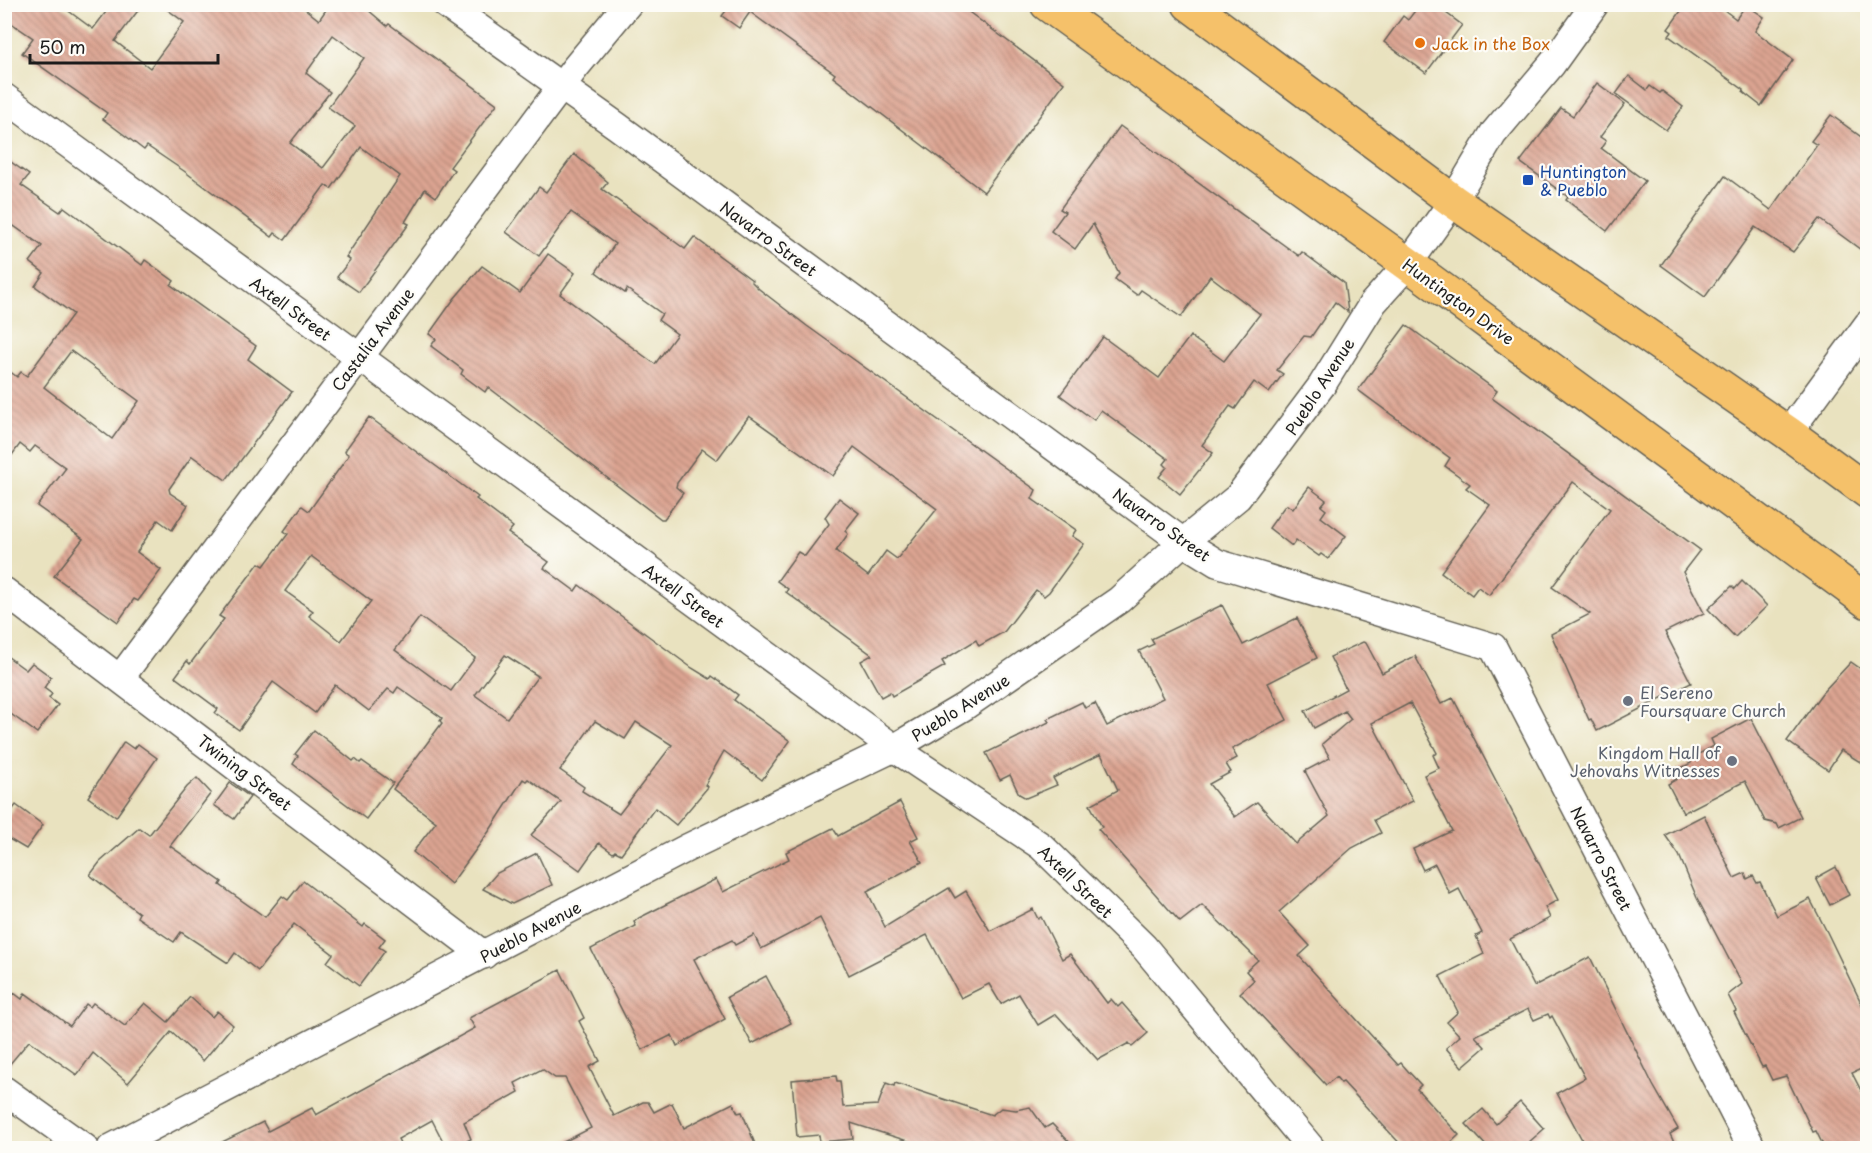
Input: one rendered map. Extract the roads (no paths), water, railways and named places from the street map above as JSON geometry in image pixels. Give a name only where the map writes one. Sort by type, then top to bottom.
[{"type":"main road","points":[[1189,4],[1453,201],[1788,433],[1868,492]]},
{"type":"main road","name":"Huntington Drive","points":[[1066,10],[1868,602]]},
{"type":"street","name":"Navarro Street","points":[[445,4],[563,87],[1183,542],[1216,562],[1493,647],[1752,1149]]},
{"type":"street","name":"Castalia Avenue","points":[[121,677],[575,68],[628,4]]},
{"type":"street","name":"Pueblo Avenue","points":[[111,1149],[687,848],[894,748],[965,706],[1119,600],[1183,542],[1238,497],[1322,385],[1373,303],[1408,264],[1453,201],[1487,144],[1552,64],[1594,4]]},
{"type":"street","name":"Axtell Street","points":[[4,97],[894,748],[1041,846],[1144,947],[1311,1149]]},
{"type":"street","points":[[1788,433],[1868,324]]},
{"type":"street","name":"Twining Street","points":[[4,591],[121,677],[484,955]]},
{"type":"street","points":[[4,1090],[85,1149]]},
{"type":"place","name":"Jack in the Box","points":[[1420,43]]},
{"type":"place","name":"Huntington & Pueblo","points":[[1528,180]]},
{"type":"place","name":"El Sereno Foursquare Church","points":[[1628,701]]},
{"type":"place","name":"Kingdom Hall of Jehovahs Witnesses","points":[[1732,761]]}]
